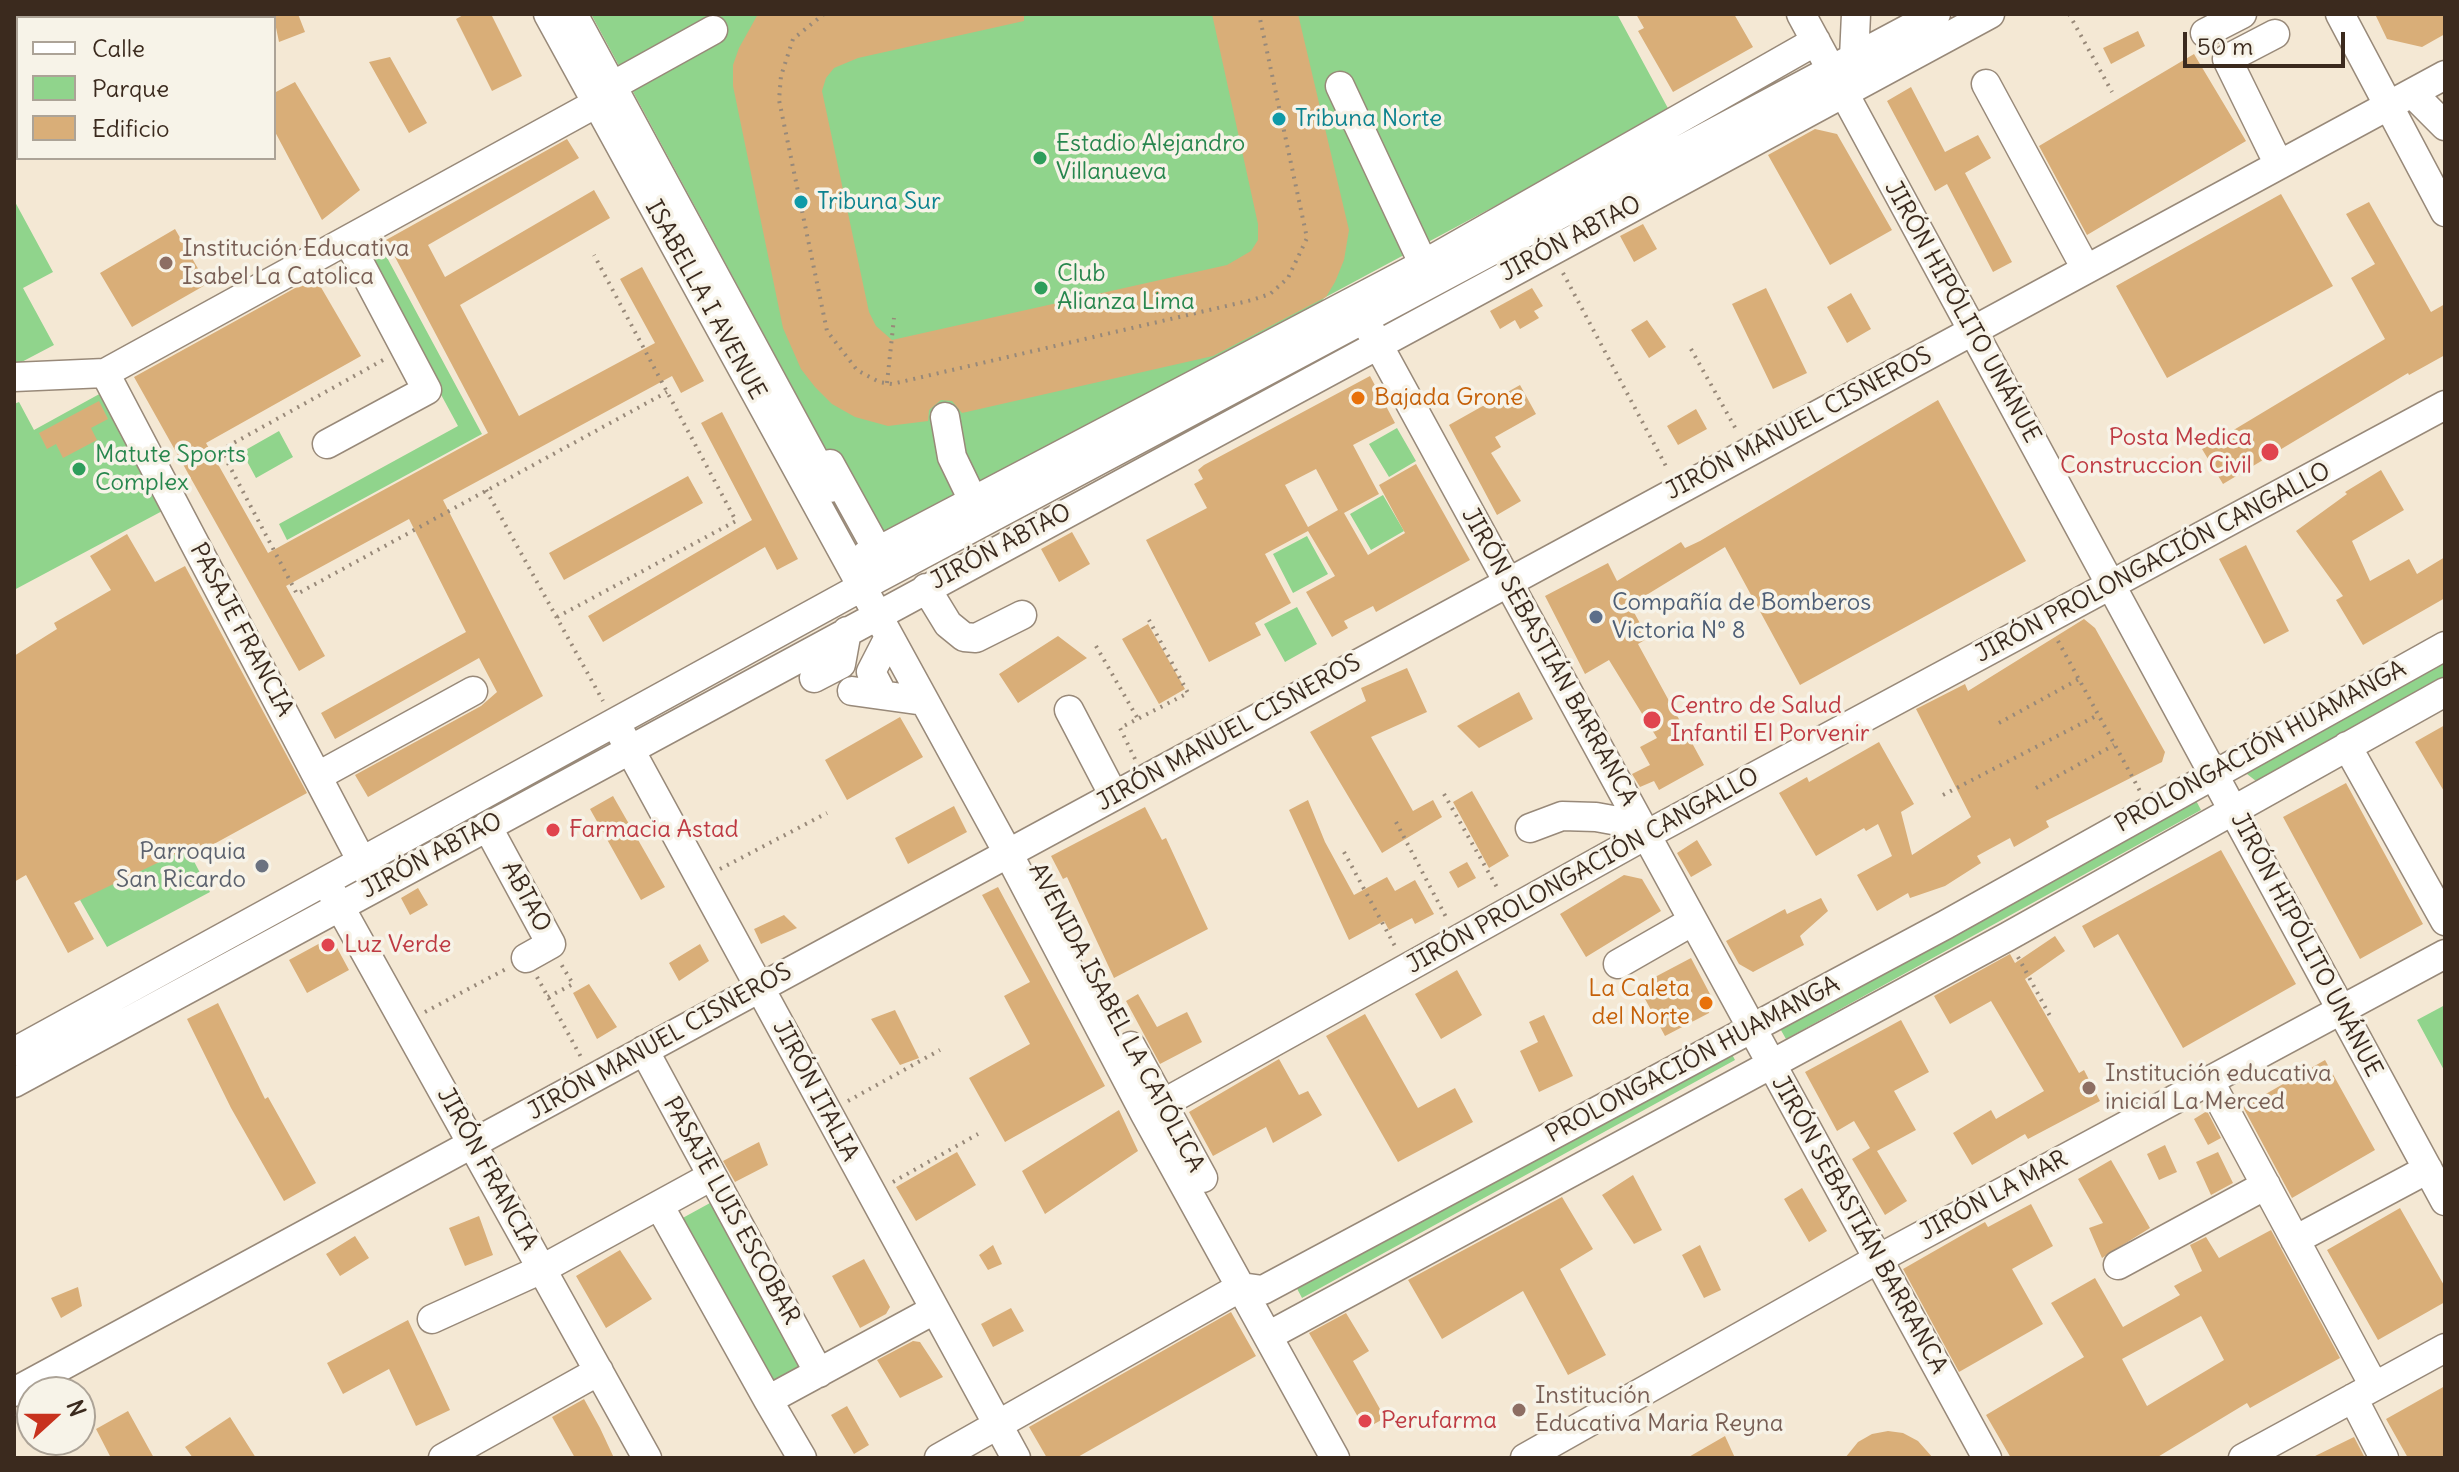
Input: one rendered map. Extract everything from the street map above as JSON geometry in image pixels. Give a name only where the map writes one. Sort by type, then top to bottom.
[{"type":"street","name":"ISABELLA I AVENUE","points":[[548,14],[609,91]]},
{"type":"street","name":"ISABELLA I AVENUE","points":[[573,14],[609,91],[871,568]]},
{"type":"street","points":[[582,14],[609,91]]},
{"type":"street","points":[[1843,73],[1856,14]]},
{"type":"street","name":"JIRÓN ABTAO","points":[[14,1083],[847,631],[886,619],[926,588],[1551,250],[1936,14]]},
{"type":"street","name":"JIRÓN ABTAO","points":[[14,1052],[615,722],[871,568],[978,511],[1364,319],[1428,273],[1843,73],[1990,14]]},
{"type":"street","points":[[2205,33],[2242,14]]},
{"type":"street","points":[[2340,14],[2400,100],[2445,212]]},
{"type":"street","points":[[945,417],[952,457],[978,511],[1428,273],[1809,23]]},
{"type":"street","name":"JIRÓN HIPÓLITO UNÁNUE","points":[[1809,23],[1843,73],[1973,330],[2445,1201]]},
{"type":"street","points":[[14,377],[105,373],[527,142],[713,30]]},
{"type":"street","points":[[2275,34],[2227,59],[2279,165]]},
{"type":"street","name":"JIRÓN MANUEL CISNEROS","points":[[14,1392],[2445,75]]},
{"type":"street","points":[[1986,84],[2086,269]]},
{"type":"street","points":[[1340,86],[1428,273]]},
{"type":"street","points":[[2400,100],[2445,126]]},
{"type":"street","points":[[327,444],[427,390],[348,241]]},
{"type":"street","name":"JIRÓN SEBASTIÁN BARRANCA","points":[[1364,319],[1987,1458]]},
{"type":"street","name":"PASAJE FRANCIA","points":[[105,373],[375,887]]},
{"type":"street","name":"JIRÓN PROLONGACIÓN CANGALLO","points":[[1154,1109],[1510,911],[1643,830],[2112,587],[2445,405]]},
{"type":"street","name":"AVENIDA ISABEL LA CATÓLICA","points":[[871,568],[886,619],[924,701],[1016,849]]},
{"type":"street","points":[[926,588],[948,624],[964,637],[976,638],[1022,615]]},
{"type":"street","points":[[850,681],[886,619]]},
{"type":"street","name":"AVENIDA ISABEL LA CATÓLICA","points":[[886,619],[1016,849],[1276,1332],[1354,1458]]},
{"type":"street","points":[[847,631],[850,681]]},
{"type":"street","name":"PROLONGACIÓN HUAMANGA","points":[[939,1458],[1252,1288],[1945,925],[2149,808],[2445,646]]},
{"type":"street","points":[[781,667],[924,701]]},
{"type":"street","points":[[318,776],[473,691]]},
{"type":"street","name":"PROLONGACIÓN HUAMANGA","points":[[1276,1332],[2007,937],[2232,808],[2445,692]]},
{"type":"street","points":[[1069,710],[1114,796]]},
{"type":"street","name":"JIRÓN ITALIA","points":[[615,722],[1016,1458]]},
{"type":"street","points":[[2347,746],[2445,921]]},
{"type":"street","points":[[1530,828],[1562,816],[1596,817],[1643,830]]},
{"type":"street","name":"ABTAO","points":[[487,826],[538,951]]},
{"type":"street","name":"JIRÓN FRANCIA","points":[[325,881],[647,1458]]},
{"type":"street","points":[[1618,964],[1693,921]]},
{"type":"street","name":"JIRÓN LA MAR","points":[[1525,1458],[1878,1259],[2445,954]]},
{"type":"street","name":"PASAJE LUIS ESCOBAR","points":[[644,1050],[819,1373]]},
{"type":"street","points":[[2209,1080],[2295,1240],[2364,1392],[2384,1458]]},
{"type":"street","points":[[2295,1240],[2428,1169]]},
{"type":"street","points":[[432,1319],[542,1269],[712,1176]]},
{"type":"street","points":[[2118,1265],[2266,1185]]},
{"type":"street","points":[[659,1205],[802,1458]]},
{"type":"street","points":[[768,1400],[934,1310]]},
{"type":"street","name":"AVENIDA ISABEL LA CATÓLICA","points":[[1276,1332],[1335,1458]]},
{"type":"street","points":[[2243,1458],[2445,1348]]},
{"type":"street","points":[[443,1458],[599,1371]]},
{"type":"path","points":[[824,14],[813,19],[793,39],[781,76],[779,100],[827,331],[857,370],[887,383],[910,382],[1252,300],[1270,294],[1288,278],[1302,255],[1307,238],[1259,14]]},
{"type":"path","points":[[2069,14],[2112,92]]},
{"type":"path","points":[[1551,250],[1679,489]]},
{"type":"path","points":[[557,617],[736,521],[594,255]]},
{"type":"path","points":[[887,383],[894,318]]},
{"type":"path","points":[[405,347],[221,450],[297,594],[667,392]]},
{"type":"path","points":[[1691,349],[1749,451]]},
{"type":"path","points":[[486,490],[615,722]]},
{"type":"path","points":[[1145,779],[1120,728],[1188,693],[1149,620]]},
{"type":"path","points":[[2047,621],[2149,808]]},
{"type":"path","points":[[1096,646],[1138,719]]},
{"type":"path","points":[[1999,723],[2079,679]]},
{"type":"path","points":[[1943,795],[2098,715]]},
{"type":"path","points":[[2036,788],[2114,745]]},
{"type":"path","points":[[1444,794],[1510,911]]},
{"type":"path","points":[[700,880],[827,813]]},
{"type":"path","points":[[1396,822],[1459,939]]},
{"type":"path","points":[[1344,852],[1407,968]]},
{"type":"path","points":[[2007,937],[2050,1016]]},
{"type":"path","points":[[538,951],[573,984],[548,997]]},
{"type":"path","points":[[538,951],[548,997],[594,1079]]},
{"type":"path","points":[[405,1022],[538,951]]},
{"type":"path","points":[[826,1112],[940,1050]]},
{"type":"path","points":[[871,1194],[978,1134]]},
{"type":"green space","name":"Estadio Alejandro Villanueva","points":[[591,14],[1617,14],[1670,112],[1324,298],[1314,311],[1239,350],[1221,354],[888,536],[868,527]]},
{"type":"green space","points":[[14,200],[53,272],[23,288],[54,345],[14,366]]},
{"type":"green space","points":[[377,239],[482,434],[287,540],[279,524],[458,426],[361,247]]},
{"type":"green space","name":"Matute Sports Complex","points":[[103,392],[166,509],[14,590],[14,404],[19,402],[34,430]]},
{"type":"green space","points":[[1397,428],[1416,461],[1389,477],[1369,444]]},
{"type":"green space","points":[[279,431],[293,457],[256,478],[242,452]]},
{"type":"green space","points":[[1383,495],[1404,531],[1371,550],[1350,514]]},
{"type":"green space","points":[[1307,536],[1328,574],[1293,593],[1273,554]]},
{"type":"green space","points":[[1297,607],[1317,644],[1285,662],[1264,624]]},
{"type":"green space","points":[[2445,657],[2445,679],[2267,777],[2256,781],[2247,774],[2242,761]]},
{"type":"green space","points":[[2190,789],[2201,810],[1786,1039],[1774,1018]]},
{"type":"green space","points":[[175,825],[210,892],[107,947],[80,900]]},
{"type":"green space","points":[[2445,1005],[2445,1072],[2417,1020]]},
{"type":"green space","points":[[1726,1043],[1735,1060],[1302,1298],[1293,1281]]},
{"type":"green space","points":[[710,1203],[800,1367],[769,1384],[679,1220]]},
{"type":"building","points":[[268,14],[298,14],[305,32],[279,42],[276,16]]},
{"type":"building","points":[[465,14],[491,14],[522,76],[492,91],[456,19]]},
{"type":"building","name":"Estadio Alejandro Villanueva","points":[[758,14],[1024,14],[1024,21],[858,58],[834,68],[826,78],[822,91],[869,312],[876,326],[892,340],[1227,265],[1251,251],[1258,240],[1258,224],[1212,14],[1298,14],[1349,230],[1344,260],[1335,282],[1326,297],[1213,356],[962,413],[952,401],[941,400],[929,410],[928,421],[888,426],[855,417],[832,404],[815,387],[801,369],[783,328],[733,86],[733,65]]},
{"type":"building","points":[[1636,14],[1734,14],[1753,47],[1673,92],[1638,31],[1644,28]]},
{"type":"building","points":[[2375,14],[2445,14],[2445,34],[2422,47],[2387,39]]},
{"type":"building","points":[[2138,31],[2145,46],[2111,64],[2103,48]]},
{"type":"building","points":[[2194,54],[2246,141],[2087,235],[2039,146]]},
{"type":"building","points":[[390,57],[427,123],[409,133],[369,62]]},
{"type":"building","points":[[295,82],[360,190],[322,220],[276,134],[276,92]]},
{"type":"building","points":[[1911,87],[1945,152],[1978,135],[1991,158],[1965,173],[2012,262],[1993,272],[1947,184],[1935,191],[1887,101]]},
{"type":"building","points":[[1815,129],[1837,134],[1892,230],[1830,265],[1768,155]]},
{"type":"building","points":[[567,139],[579,158],[428,245],[445,277],[594,190],[610,218],[460,305],[519,416],[655,343],[620,279],[642,267],[704,381],[681,393],[672,376],[443,500],[543,696],[368,797],[355,775],[481,706],[497,692],[479,658],[335,739],[321,713],[466,632],[409,519],[286,586],[325,656],[299,671],[134,377],[315,277],[361,356],[206,443],[268,553],[488,433],[386,240]]},
{"type":"building","points":[[2281,194],[2333,286],[2167,378],[2116,286]]},
{"type":"building","points":[[2369,202],[2431,312],[2445,304],[2445,355],[2408,373],[2223,484],[2202,449],[2385,339],[2351,278],[2375,264],[2346,214]]},
{"type":"building","points":[[1643,224],[1657,249],[1634,262],[1620,236]]},
{"type":"building","points":[[175,229],[207,284],[132,327],[100,273]]},
{"type":"building","points":[[1532,288],[1543,306],[1534,311],[1539,318],[1520,329],[1515,320],[1500,329],[1490,311]]},
{"type":"building","points":[[1766,288],[1807,373],[1773,389],[1732,304]]},
{"type":"building","points":[[1851,293],[1871,329],[1847,343],[1827,307]]},
{"type":"building","points":[[1647,320],[1666,347],[1649,358],[1631,330]]},
{"type":"building","points":[[1370,376],[1395,423],[1353,445],[1379,494],[1344,513],[1368,555],[1405,533],[1379,485],[1416,464],[1470,560],[1376,612],[1373,606],[1344,621],[1348,628],[1332,637],[1306,592],[1335,576],[1308,531],[1265,554],[1291,603],[1255,623],[1261,635],[1209,662],[1146,540],[1207,508],[1194,484],[1203,479],[1198,470]],"holes":[[[1316,469],[1338,510],[1308,527],[1285,485]]]},
{"type":"building","points":[[1520,385],[1536,414],[1495,437],[1501,447],[1491,453],[1521,501],[1497,515],[1449,425]]},
{"type":"building","points":[[1938,400],[2026,561],[1800,685],[1725,547],[1630,605],[1648,638],[1638,644],[1704,765],[1659,790],[1654,781],[1640,787],[1632,774],[1650,765],[1640,747],[1657,738],[1609,660],[1585,674],[1545,596],[1608,563],[1617,581],[1681,542],[1685,548],[1700,541]]},
{"type":"building","points":[[99,401],[108,419],[91,428],[97,440],[63,458],[56,444],[47,449],[39,433]]},
{"type":"building","points":[[1696,409],[1707,429],[1678,445],[1667,426]]},
{"type":"building","points":[[722,412],[798,559],[777,570],[765,547],[603,642],[588,616],[752,520],[701,423]]},
{"type":"building","points":[[2381,470],[2404,510],[2352,541],[2370,581],[2409,559],[2417,574],[2445,557],[2445,598],[2363,645],[2336,600],[2343,596],[2296,531],[2347,494],[2345,492]]},
{"type":"building","points":[[688,476],[703,503],[564,580],[549,553]]},
{"type":"building","points":[[1072,532],[1090,564],[1059,582],[1041,549]]},
{"type":"building","points":[[127,534],[155,582],[185,566],[307,793],[203,850],[199,843],[74,903],[94,939],[68,953],[26,875],[14,882],[14,656],[57,629],[54,623],[111,590],[90,556]]},
{"type":"building","points":[[2246,545],[2289,631],[2264,644],[2219,559]]},
{"type":"building","points":[[2084,619],[2095,628],[2165,752],[2162,762],[2046,821],[2049,827],[2014,847],[2010,838],[1977,856],[1981,863],[1945,886],[1910,898],[1908,893],[1877,911],[1857,875],[1892,856],[1878,824],[1866,831],[1864,828],[1816,856],[1779,793],[1807,777],[1809,782],[1879,742],[1914,804],[1901,812],[1912,855],[1971,817],[1916,709],[1965,684],[1968,691]]},
{"type":"building","points":[[1148,624],[1185,689],[1159,704],[1122,639]]},
{"type":"building","points":[[1058,636],[1087,658],[1018,703],[999,674]]},
{"type":"building","points":[[1407,668],[1427,712],[1371,737],[1413,811],[1433,800],[1442,817],[1382,853],[1310,732],[1366,701],[1361,688]]},
{"type":"building","points":[[1519,692],[1533,719],[1479,748],[1457,726]]},
{"type":"building","points":[[900,717],[923,757],[847,800],[825,760]]},
{"type":"building","points":[[2445,725],[2445,793],[2415,742]]},
{"type":"building","points":[[2346,783],[2423,924],[2360,959],[2283,817]]},
{"type":"building","points":[[1472,791],[1509,856],[1489,868],[1453,802]]},
{"type":"building","points":[[613,796],[665,887],[641,900],[590,809]]},
{"type":"building","points":[[1308,800],[1325,842],[1354,895],[1387,877],[1395,891],[1415,880],[1434,914],[1415,924],[1412,918],[1389,930],[1384,921],[1349,940],[1289,810]]},
{"type":"building","points":[[954,806],[967,832],[908,864],[895,838]]},
{"type":"building","points":[[1145,807],[1162,840],[1166,838],[1208,929],[1114,978],[1067,877],[1063,879],[1051,856]]},
{"type":"building","points":[[1697,840],[1712,865],[1691,877],[1677,853]]},
{"type":"building","points":[[2221,850],[2296,984],[2183,1048],[2118,934],[2094,948],[2082,926]]},
{"type":"building","points":[[1467,862],[1476,878],[1458,888],[1449,872]]},
{"type":"building","points":[[1624,875],[1642,879],[1661,911],[1586,957],[1560,914]]},
{"type":"building","points":[[998,887],[1105,1086],[1005,1142],[969,1078],[1030,1044],[1004,996],[1030,982],[982,895]]},
{"type":"building","points":[[418,888],[428,905],[410,915],[401,898]]},
{"type":"building","points":[[1821,898],[1828,911],[1800,936],[1804,945],[1753,972],[1739,964],[1726,941],[1785,909],[1787,914]]},
{"type":"building","points":[[784,915],[797,928],[761,944],[754,929]]},
{"type":"building","points":[[2055,936],[2065,951],[2025,979],[2079,1073],[2084,1070],[2100,1101],[2028,1139],[2025,1134],[1972,1165],[1953,1133],[1991,1110],[1996,1119],[2044,1091],[1991,1001],[1950,1024],[1934,996],[2010,954],[2015,963]]},
{"type":"building","points":[[324,941],[335,944],[349,970],[307,993],[289,960]]},
{"type":"building","points":[[700,944],[709,961],[679,981],[669,963]]},
{"type":"building","points":[[1691,958],[1711,996],[1709,1013],[1665,1036],[1638,986]]},
{"type":"building","points":[[1457,970],[1482,1015],[1441,1039],[1415,994]]},
{"type":"building","points":[[589,984],[617,1027],[597,1039],[573,993]]},
{"type":"building","points":[[1138,994],[1157,1027],[1187,1012],[1202,1042],[1160,1064],[1126,1001]]},
{"type":"building","points":[[218,1003],[265,1099],[268,1097],[316,1183],[284,1201],[231,1108],[187,1019]]},
{"type":"building","points":[[895,1010],[919,1058],[900,1065],[871,1019]]},
{"type":"building","points":[[1365,1014],[1418,1108],[1455,1088],[1473,1122],[1398,1162],[1326,1036]]},
{"type":"building","points":[[1544,1015],[1573,1076],[1539,1092],[1520,1051],[1538,1042],[1529,1022]]},
{"type":"building","points":[[1901,1020],[1929,1072],[1894,1091],[1916,1130],[1877,1151],[1907,1201],[1885,1215],[1852,1159],[1870,1148],[1854,1121],[1837,1131],[1805,1072]]},
{"type":"building","points":[[1279,1059],[1299,1095],[1308,1091],[1322,1115],[1273,1143],[1266,1127],[1213,1156],[1189,1112]]},
{"type":"building","points":[[2325,1060],[2375,1150],[2292,1198],[2243,1107]]},
{"type":"building","points":[[1119,1110],[1138,1151],[1045,1214],[1022,1171]]},
{"type":"building","points":[[2207,1111],[2221,1138],[2208,1145],[2194,1119]]},
{"type":"building","points":[[759,1142],[768,1165],[735,1182],[723,1161]]},
{"type":"building","points":[[2165,1145],[2177,1172],[2159,1180],[2147,1154]]},
{"type":"building","points":[[957,1152],[976,1185],[916,1221],[896,1187]]},
{"type":"building","points":[[2218,1152],[2233,1183],[2211,1195],[2196,1162]]},
{"type":"building","points":[[2111,1160],[2150,1228],[2102,1258],[2089,1228],[2103,1223],[2078,1179]]},
{"type":"building","points":[[1633,1175],[1662,1230],[1634,1244],[1602,1195]]},
{"type":"building","points":[[1802,1188],[1827,1231],[1809,1242],[1784,1199]]},
{"type":"building","points":[[1562,1197],[1593,1249],[1560,1269],[1606,1355],[1568,1375],[1523,1291],[1442,1339],[1408,1280]]},
{"type":"building","points":[[2031,1204],[2053,1246],[2012,1269],[2043,1324],[1959,1372],[1903,1269],[1985,1222],[1988,1227]]},
{"type":"building","points":[[2400,1208],[2445,1287],[2445,1302],[2378,1340],[2327,1250]]},
{"type":"building","points":[[479,1216],[493,1255],[465,1266],[449,1228]]},
{"type":"building","points":[[2271,1230],[2340,1358],[2250,1408],[2247,1403],[2156,1458],[2011,1458],[1986,1415],[2084,1357],[2051,1303],[2095,1278],[2123,1327],[2180,1295],[2174,1286],[2202,1271],[2190,1245],[2206,1237],[2219,1258]],"holes":[[[2201,1316],[2224,1360],[2147,1406],[2122,1359]]]},
{"type":"building","points":[[355,1236],[369,1258],[340,1276],[326,1254]]},
{"type":"building","points":[[993,1245],[1002,1264],[988,1270],[979,1255]]},
{"type":"building","points":[[1700,1245],[1721,1290],[1704,1298],[1682,1255]]},
{"type":"building","points":[[620,1250],[652,1299],[606,1328],[576,1276]]},
{"type":"building","points":[[864,1259],[890,1307],[886,1314],[860,1328],[832,1276]]},
{"type":"building","points":[[78,1287],[82,1306],[61,1318],[51,1298]]},
{"type":"building","points":[[1011,1308],[1024,1331],[993,1347],[981,1324]]},
{"type":"building","points":[[1231,1312],[1256,1356],[1076,1458],[1047,1458],[1029,1427]]},
{"type":"building","points":[[1346,1313],[1369,1351],[1353,1361],[1385,1418],[1365,1429],[1309,1333]]},
{"type":"building","points":[[408,1320],[450,1410],[416,1426],[389,1369],[343,1394],[327,1363]]},
{"type":"building","points":[[913,1341],[920,1342],[943,1377],[900,1398],[877,1360]]},
{"type":"building","points":[[2445,1386],[2445,1458],[2408,1458],[2386,1419]]},
{"type":"building","points":[[584,1399],[614,1458],[575,1458],[552,1417]]},
{"type":"building","points":[[847,1406],[869,1445],[854,1454],[831,1415]]},
{"type":"building","points":[[128,1411],[154,1458],[111,1458],[96,1429]]},
{"type":"building","points":[[230,1417],[256,1458],[193,1458],[185,1447]]},
{"type":"building","points":[[1888,1431],[1903,1433],[1918,1441],[1933,1458],[1845,1458],[1858,1442],[1872,1434]]},
{"type":"building","points":[[1725,1436],[1735,1458],[1687,1458]]},
{"type":"building","points":[[2354,1437],[2365,1458],[2311,1458]]},
{"type":"place","name":"Tribuna Norte","points":[[1279,119]]},
{"type":"place","name":"Estadio Alejandro Villanueva","points":[[1040,158]]},
{"type":"place","name":"Tribuna Sur","points":[[801,202]]},
{"type":"place","name":"Institución Educativa Isabel La Catolica","points":[[166,263]]},
{"type":"place","name":"Club Alianza Lima","points":[[1041,288]]},
{"type":"place","name":"Bajada Grone","points":[[1358,398]]},
{"type":"place","name":"Posta Medica Construccion Civil","points":[[2270,452]]},
{"type":"place","name":"Matute Sports Complex","points":[[79,469]]},
{"type":"place","name":"Compañía de Bomberos Victoria Nº 8","points":[[1596,617]]},
{"type":"place","name":"Centro de Salud Infantil El Porvenir","points":[[1652,720]]},
{"type":"place","name":"Farmacia Astad","points":[[553,830]]},
{"type":"place","name":"Parroquia San Ricardo","points":[[262,866]]},
{"type":"place","name":"Luz Verde","points":[[328,945]]},
{"type":"place","name":"La Caleta del Norte","points":[[1706,1003]]},
{"type":"place","name":"Institución educativa inicial La Merced","points":[[2089,1088]]},
{"type":"place","name":"Institución Educativa Maria Reyna","points":[[1519,1410]]},
{"type":"place","name":"Perufarma","points":[[1365,1421]]}]
